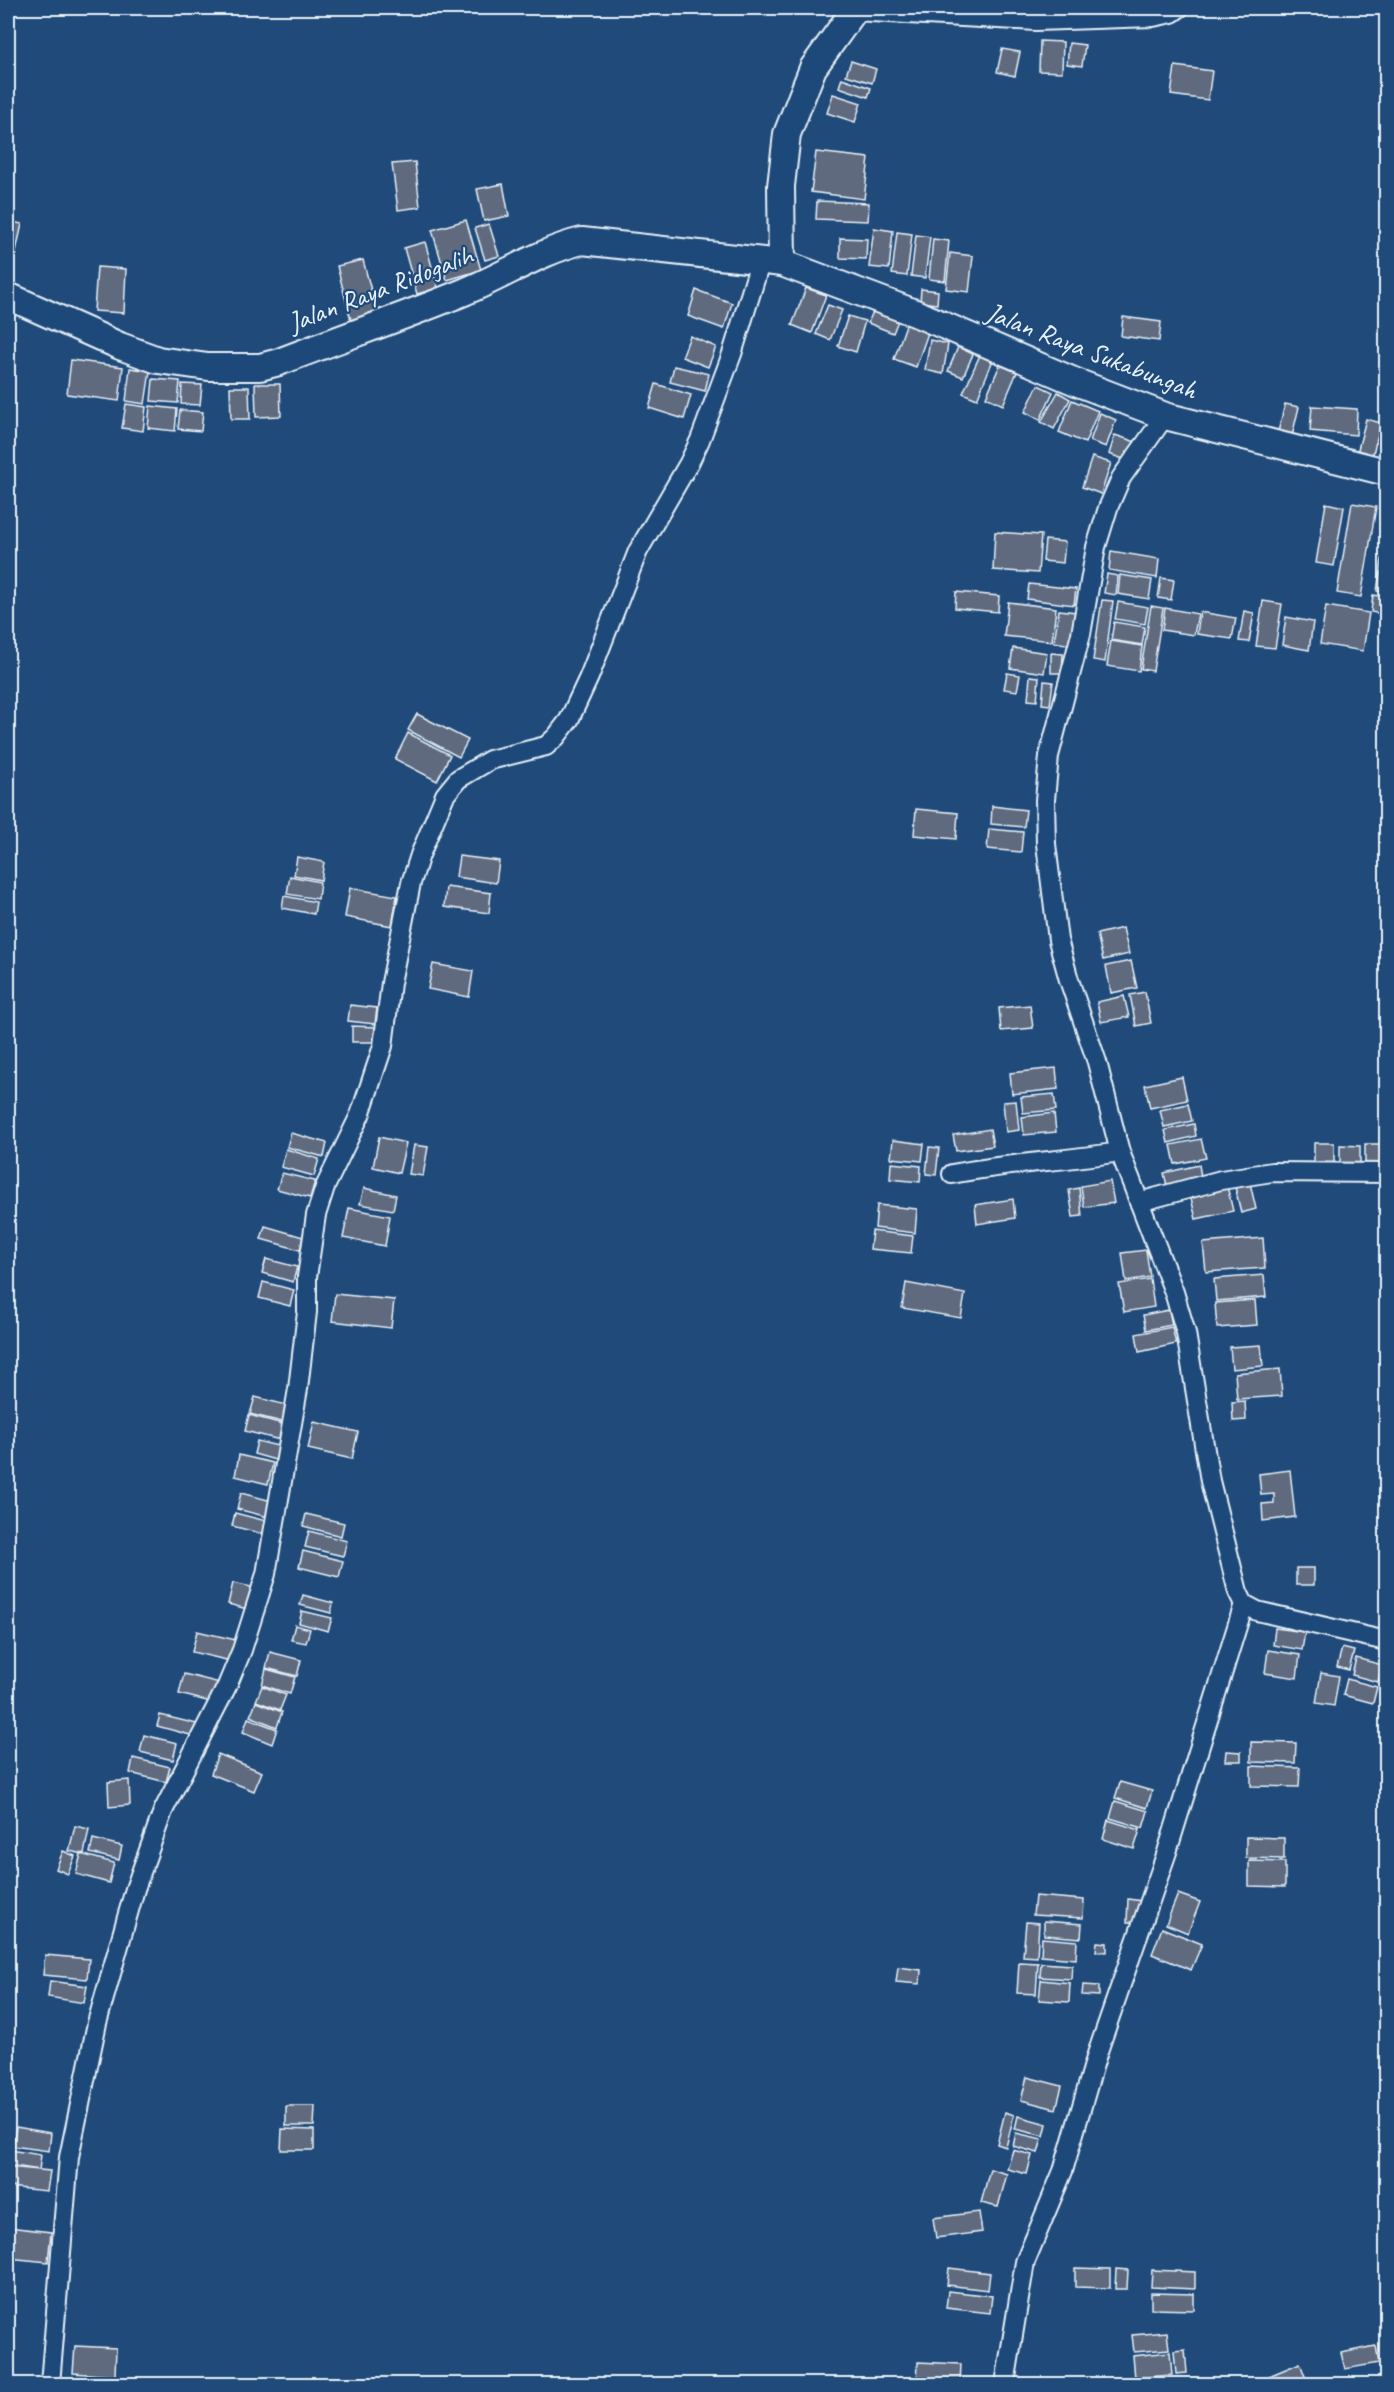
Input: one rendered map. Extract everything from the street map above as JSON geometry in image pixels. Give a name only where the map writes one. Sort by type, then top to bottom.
[{"type":"street","points":[[50,2385],[69,2157],[97,2023],[135,1889],[163,1811],[227,1686],[261,1594],[278,1515],[296,1399],[307,1312],[307,1277],[316,1215],[325,1187],[360,1115],[383,1046],[391,983],[411,884],[420,855],[445,795],[458,779],[490,760],[546,746],[569,720],[589,677],[638,551],[700,440],[732,354],[771,261],[787,134],[813,68],[854,9],[1036,21],[1153,17],[1172,13],[1179,8]]},
{"type":"street","name":"Jalan Raya Ridogalih","points":[[8,296],[120,346],[158,360],[208,367],[260,367],[279,362],[446,299],[550,251],[582,241],[771,261]]},
{"type":"street","name":"Jalan Raya Sukabungah","points":[[771,261],[915,313],[1165,416],[1386,472]]},
{"type":"street","points":[[1165,416],[1121,478],[1108,508],[1096,547],[1081,634],[1048,756],[1046,844],[1058,940],[1069,981],[1097,1062],[1120,1152],[1174,1292],[1183,1323],[1210,1480],[1233,1581],[1244,1604],[1257,1611],[1386,1641]]},
{"type":"street","points":[[952,1174],[997,1166],[1120,1152]]},
{"type":"street","points":[[1139,1202],[1221,1180],[1272,1172],[1386,1173]]},
{"type":"street","points":[[1005,2385],[1025,2262],[1063,2171],[1097,2054],[1167,1852],[1244,1604]]},
{"type":"building","points":[[1040,41],[1063,42],[1062,72],[1039,71]]},
{"type":"building","points":[[1069,43],[1085,45],[1082,66],[1067,64]]},
{"type":"building","points":[[1002,49],[1020,52],[1015,76],[997,72]]},
{"type":"building","points":[[851,61],[876,69],[872,83],[846,75]]},
{"type":"building","points":[[1175,66],[1212,71],[1208,100],[1171,95]]},
{"type":"building","points":[[842,78],[871,88],[868,97],[839,87]]},
{"type":"building","points":[[833,94],[861,103],[855,122],[827,113]]},
{"type":"building","points":[[816,152],[869,158],[864,199],[811,192]]},
{"type":"building","points":[[415,162],[420,207],[398,210],[392,164]]},
{"type":"building","points":[[503,184],[509,216],[484,221],[477,189]]},
{"type":"building","points":[[817,201],[869,203],[868,221],[816,219]]},
{"type":"building","points":[[466,220],[481,270],[447,280],[432,230]]},
{"type":"building","points":[[8,221],[22,224],[15,256],[8,254]]},
{"type":"building","points":[[489,224],[499,256],[485,260],[475,228]]},
{"type":"building","points":[[874,228],[893,231],[889,269],[869,267]]},
{"type":"building","points":[[897,232],[912,234],[907,276],[892,274]]},
{"type":"building","points":[[916,235],[930,237],[925,278],[911,276]]},
{"type":"building","points":[[840,238],[867,239],[866,259],[840,258]]},
{"type":"building","points":[[933,239],[949,241],[945,281],[929,279]]},
{"type":"building","points":[[425,242],[438,288],[417,294],[404,248]]},
{"type":"building","points":[[950,253],[973,256],[969,292],[946,289]]},
{"type":"building","points":[[363,260],[377,313],[351,320],[337,266]]},
{"type":"building","points":[[97,267],[126,269],[124,313],[94,311]]},
{"type":"building","points":[[806,288],[826,295],[812,333],[792,325]]},
{"type":"building","points":[[921,289],[938,291],[937,304],[920,302]]},
{"type":"building","points":[[696,290],[732,303],[724,329],[688,316]]},
{"type":"building","points":[[828,305],[842,310],[830,340],[816,334]]},
{"type":"building","points":[[875,307],[899,318],[893,333],[868,323]]},
{"type":"building","points":[[848,316],[865,321],[856,352],[838,346]]},
{"type":"building","points":[[1123,317],[1161,322],[1159,341],[1121,336]]},
{"type":"building","points":[[907,322],[929,330],[916,367],[894,359]]},
{"type":"building","points":[[690,336],[716,347],[708,367],[682,357]]},
{"type":"building","points":[[930,340],[948,344],[943,374],[925,370]]},
{"type":"building","points":[[958,347],[973,354],[963,377],[948,371]]},
{"type":"building","points":[[980,355],[993,360],[977,399],[963,393]]},
{"type":"building","points":[[71,360],[123,367],[119,401],[67,394]]},
{"type":"building","points":[[1000,365],[1017,372],[1003,405],[986,397]]},
{"type":"building","points":[[674,366],[709,374],[705,391],[670,382]]},
{"type":"building","points":[[130,368],[150,371],[145,404],[126,401]]},
{"type":"building","points":[[153,379],[180,381],[178,403],[151,401]]},
{"type":"building","points":[[182,384],[202,385],[200,405],[181,404]]},
{"type":"building","points":[[255,384],[280,384],[281,416],[256,417]]},
{"type":"building","points":[[656,384],[691,395],[684,419],[649,408]]},
{"type":"building","points":[[1038,385],[1053,392],[1040,420],[1025,412]]},
{"type":"building","points":[[230,387],[249,387],[250,419],[231,419]]},
{"type":"building","points":[[1058,392],[1070,399],[1054,429],[1041,422]]},
{"type":"building","points":[[1072,400],[1098,411],[1085,443],[1059,432]]},
{"type":"building","points":[[126,404],[146,407],[143,431],[122,428]]},
{"type":"building","points":[[1285,404],[1299,407],[1291,440],[1277,436]]},
{"type":"building","points":[[150,406],[177,409],[175,431],[148,428]]},
{"type":"building","points":[[1312,406],[1357,409],[1356,435],[1310,431]]},
{"type":"building","points":[[180,410],[203,412],[201,431],[178,429]]},
{"type":"building","points":[[1100,413],[1116,420],[1106,447],[1090,441]]},
{"type":"building","points":[[1366,419],[1381,423],[1372,457],[1357,453]]},
{"type":"building","points":[[1115,435],[1136,442],[1129,461],[1109,454]]},
{"type":"building","points":[[1386,436],[1386,460],[1379,458]]},
{"type":"building","points":[[1092,457],[1111,463],[1101,494],[1082,487]]},
{"type":"building","points":[[1326,503],[1344,507],[1334,566],[1316,563]]},
{"type":"building","points":[[1352,503],[1376,507],[1361,597],[1337,593]]},
{"type":"building","points":[[995,532],[1041,535],[1038,573],[993,570]]},
{"type":"building","points":[[1386,535],[1386,593],[1377,591]]},
{"type":"building","points":[[1045,540],[1065,542],[1063,563],[1043,561]]},
{"type":"building","points":[[1111,551],[1159,559],[1157,578],[1109,570]]},
{"type":"building","points":[[1107,574],[1118,576],[1116,595],[1104,593]]},
{"type":"building","points":[[1120,575],[1152,580],[1149,599],[1118,594]]},
{"type":"building","points":[[1161,578],[1174,580],[1171,600],[1158,598]]},
{"type":"building","points":[[1029,584],[1076,589],[1074,605],[1027,599]]},
{"type":"building","points":[[956,592],[999,596],[998,612],[955,608]]},
{"type":"building","points":[[1373,595],[1386,597],[1386,615],[1371,612]]},
{"type":"building","points":[[1102,600],[1113,601],[1105,662],[1093,660]]},
{"type":"building","points":[[1263,601],[1282,604],[1275,648],[1256,646]]},
{"type":"building","points":[[1008,602],[1056,608],[1052,641],[1004,636]]},
{"type":"building","points":[[1118,602],[1148,607],[1145,624],[1115,619]]},
{"type":"building","points":[[1151,606],[1163,608],[1153,671],[1141,669]]},
{"type":"building","points":[[1326,606],[1369,613],[1363,651],[1320,644]]},
{"type":"building","points":[[1165,608],[1198,614],[1194,635],[1162,630]]},
{"type":"building","points":[[1059,610],[1076,612],[1071,645],[1054,642]]},
{"type":"building","points":[[1244,611],[1254,613],[1249,642],[1239,641]]},
{"type":"building","points":[[1200,612],[1236,618],[1232,639],[1197,634]]},
{"type":"building","points":[[1286,617],[1313,622],[1309,650],[1282,645]]},
{"type":"building","points":[[1114,622],[1145,627],[1142,645],[1111,640]]},
{"type":"building","points":[[1111,641],[1142,646],[1139,671],[1107,666]]},
{"type":"building","points":[[1013,648],[1047,653],[1044,673],[1010,668]]},
{"type":"building","points":[[1051,653],[1063,654],[1062,673],[1051,673]]},
{"type":"building","points":[[1007,673],[1020,675],[1017,691],[1004,689]]},
{"type":"building","points":[[1030,676],[1039,677],[1037,701],[1028,700]]},
{"type":"building","points":[[1044,681],[1053,682],[1050,705],[1042,704]]},
{"type":"building","points":[[417,714],[468,740],[459,757],[408,730]]},
{"type":"building","points":[[408,733],[450,755],[437,781],[395,759]]},
{"type":"building","points":[[992,806],[1026,810],[1024,827],[991,824]]},
{"type":"building","points":[[916,809],[958,813],[956,839],[914,835]]},
{"type":"building","points":[[989,829],[1023,832],[1021,852],[987,849]]},
{"type":"building","points":[[459,856],[499,861],[496,883],[456,877]]},
{"type":"building","points":[[297,857],[324,862],[321,880],[294,875]]},
{"type":"building","points":[[290,876],[320,882],[318,899],[287,894]]},
{"type":"building","points":[[446,887],[491,893],[489,913],[444,907]]},
{"type":"building","points":[[350,888],[397,896],[392,926],[345,917]]},
{"type":"building","points":[[284,896],[316,902],[314,914],[282,908]]},
{"type":"building","points":[[1123,928],[1129,954],[1103,960],[1097,934]]},
{"type":"building","points":[[1131,961],[1137,988],[1111,993],[1106,966]]},
{"type":"building","points":[[433,964],[473,971],[469,997],[428,989]]},
{"type":"building","points":[[1145,992],[1151,1023],[1136,1026],[1130,995]]},
{"type":"building","points":[[1124,996],[1129,1017],[1101,1022],[1097,1002]]},
{"type":"building","points":[[350,1005],[377,1008],[375,1024],[348,1021]]},
{"type":"building","points":[[1030,1005],[1033,1028],[1001,1031],[999,1008]]},
{"type":"building","points":[[352,1026],[377,1027],[377,1042],[352,1042]]},
{"type":"building","points":[[1056,1068],[1058,1089],[1012,1094],[1010,1073]]},
{"type":"building","points":[[1182,1077],[1187,1100],[1150,1108],[1145,1085]]},
{"type":"building","points":[[1054,1094],[1056,1110],[1023,1113],[1021,1097]]},
{"type":"building","points":[[1016,1101],[1019,1130],[1006,1132],[1003,1102]]},
{"type":"building","points":[[1188,1104],[1192,1121],[1164,1127],[1160,1110]]},
{"type":"building","points":[[1054,1113],[1056,1132],[1024,1135],[1022,1117]]},
{"type":"building","points":[[1194,1124],[1196,1136],[1168,1143],[1165,1130]]},
{"type":"building","points":[[990,1129],[993,1146],[956,1151],[953,1135]]},
{"type":"building","points":[[291,1133],[327,1143],[324,1157],[287,1147]]},
{"type":"building","points":[[379,1137],[406,1143],[399,1173],[373,1167]]},
{"type":"building","points":[[1201,1139],[1206,1158],[1175,1164],[1171,1145]]},
{"type":"building","points":[[893,1140],[924,1144],[922,1161],[891,1158]]},
{"type":"building","points":[[1314,1143],[1334,1143],[1334,1163],[1314,1163]]},
{"type":"building","points":[[1365,1144],[1386,1144],[1386,1167],[1365,1167]]},
{"type":"building","points":[[414,1145],[428,1147],[423,1176],[409,1174]]},
{"type":"building","points":[[1340,1145],[1360,1146],[1360,1166],[1340,1166]]},
{"type":"building","points":[[929,1147],[939,1148],[936,1175],[926,1174]]},
{"type":"building","points":[[286,1149],[319,1159],[314,1176],[281,1167]]},
{"type":"building","points":[[891,1163],[921,1166],[920,1182],[890,1179]]},
{"type":"building","points":[[1199,1165],[1202,1182],[1168,1190],[1164,1173]]},
{"type":"building","points":[[282,1173],[315,1181],[310,1198],[277,1189]]},
{"type":"building","points":[[1110,1181],[1114,1203],[1084,1207],[1081,1186]]},
{"type":"building","points":[[1250,1183],[1256,1209],[1241,1213],[1235,1187]]},
{"type":"building","points":[[1227,1186],[1233,1211],[1196,1219],[1190,1194]]},
{"type":"building","points":[[364,1188],[396,1195],[393,1210],[360,1204]]},
{"type":"building","points":[[1079,1188],[1082,1216],[1073,1217],[1069,1190]]},
{"type":"building","points":[[1013,1199],[1015,1218],[977,1224],[975,1205]]},
{"type":"building","points":[[877,1205],[917,1209],[915,1233],[875,1228]]},
{"type":"building","points":[[349,1208],[390,1216],[385,1246],[343,1238]]},
{"type":"building","points":[[265,1226],[303,1237],[300,1250],[261,1239]]},
{"type":"building","points":[[872,1231],[913,1236],[911,1253],[870,1249]]},
{"type":"building","points":[[1263,1238],[1265,1268],[1206,1272],[1203,1243]]},
{"type":"building","points":[[1146,1250],[1150,1277],[1126,1281],[1122,1253]]},
{"type":"building","points":[[266,1259],[297,1267],[293,1282],[262,1273]]},
{"type":"building","points":[[1264,1275],[1266,1297],[1216,1301],[1214,1279]]},
{"type":"building","points":[[1150,1279],[1154,1307],[1124,1312],[1119,1284]]},
{"type":"building","points":[[263,1282],[294,1290],[290,1306],[259,1298]]},
{"type":"building","points":[[906,1283],[965,1294],[961,1318],[902,1308]]},
{"type":"building","points":[[335,1294],[394,1300],[391,1328],[332,1321]]},
{"type":"building","points":[[1255,1300],[1257,1325],[1217,1328],[1215,1303]]},
{"type":"building","points":[[1169,1310],[1172,1325],[1146,1330],[1143,1315]]},
{"type":"building","points":[[1172,1327],[1176,1344],[1139,1352],[1136,1334]]},
{"type":"building","points":[[1261,1345],[1263,1366],[1232,1369],[1230,1347]]},
{"type":"building","points":[[1280,1369],[1282,1396],[1237,1399],[1235,1373]]},
{"type":"building","points":[[255,1397],[290,1406],[286,1423],[250,1414]]},
{"type":"building","points":[[1245,1401],[1246,1420],[1233,1421],[1232,1402]]},
{"type":"building","points":[[249,1415],[283,1424],[280,1440],[245,1431]]},
{"type":"building","points":[[314,1422],[358,1432],[352,1459],[308,1449]]},
{"type":"building","points":[[257,1441],[282,1447],[279,1461],[254,1454]]},
{"type":"building","points":[[239,1455],[273,1463],[268,1484],[235,1476]]},
{"type":"building","points":[[1290,1470],[1295,1517],[1263,1521],[1262,1504],[1274,1503],[1274,1494],[1261,1495],[1259,1474]]},
{"type":"building","points":[[241,1493],[272,1501],[268,1517],[237,1509]]},
{"type":"building","points":[[235,1513],[266,1521],[263,1534],[232,1526]]},
{"type":"building","points":[[306,1514],[344,1523],[341,1536],[303,1526]]},
{"type":"building","points":[[309,1531],[347,1541],[343,1556],[305,1547]]},
{"type":"building","points":[[303,1551],[343,1561],[339,1577],[299,1567]]},
{"type":"building","points":[[1296,1568],[1314,1568],[1314,1585],[1296,1585]]},
{"type":"building","points":[[233,1583],[256,1588],[251,1610],[228,1604]]},
{"type":"building","points":[[303,1595],[333,1603],[331,1613],[300,1605]]},
{"type":"building","points":[[302,1611],[332,1618],[328,1631],[299,1623]]},
{"type":"building","points":[[295,1625],[310,1629],[306,1643],[291,1640]]},
{"type":"building","points":[[1275,1628],[1305,1632],[1302,1650],[1273,1645]]},
{"type":"building","points":[[197,1631],[236,1640],[231,1661],[192,1652]]},
{"type":"building","points":[[1342,1648],[1354,1651],[1349,1670],[1337,1667]]},
{"type":"building","points":[[1268,1650],[1300,1655],[1297,1678],[1265,1673]]},
{"type":"building","points":[[270,1652],[301,1660],[297,1676],[266,1668]]},
{"type":"building","points":[[1356,1658],[1382,1665],[1378,1682],[1352,1675]]},
{"type":"building","points":[[266,1669],[295,1677],[290,1694],[262,1685]]},
{"type":"building","points":[[1321,1673],[1339,1676],[1334,1706],[1316,1703]]},
{"type":"building","points":[[184,1674],[220,1683],[215,1703],[179,1694]]},
{"type":"building","points":[[1347,1679],[1377,1687],[1373,1703],[1343,1695]]},
{"type":"building","points":[[262,1686],[286,1695],[280,1710],[256,1701]]},
{"type":"building","points":[[256,1702],[282,1712],[277,1727],[250,1716]]},
{"type":"building","points":[[160,1715],[197,1724],[194,1736],[157,1726]]},
{"type":"building","points":[[248,1718],[277,1729],[272,1744],[243,1732]]},
{"type":"building","points":[[144,1735],[177,1743],[173,1760],[140,1752]]},
{"type":"building","points":[[1251,1742],[1296,1743],[1295,1763],[1251,1762]]},
{"type":"building","points":[[1226,1751],[1241,1752],[1241,1761],[1225,1761]]},
{"type":"building","points":[[218,1754],[262,1772],[254,1791],[211,1774]]},
{"type":"building","points":[[133,1758],[170,1767],[166,1782],[130,1773]]},
{"type":"building","points":[[1251,1766],[1300,1768],[1299,1787],[1251,1786]]},
{"type":"building","points":[[129,1780],[130,1805],[109,1807],[108,1782]]},
{"type":"building","points":[[1120,1782],[1152,1791],[1147,1808],[1115,1798]]},
{"type":"building","points":[[1115,1801],[1148,1811],[1143,1828],[1110,1818]]},
{"type":"building","points":[[1108,1820],[1140,1830],[1134,1849],[1103,1839]]},
{"type":"building","points":[[75,1826],[89,1829],[84,1854],[69,1851]]},
{"type":"building","points":[[1246,1837],[1284,1838],[1284,1859],[1246,1858]]},
{"type":"building","points":[[93,1839],[122,1846],[119,1860],[90,1853]]},
{"type":"building","points":[[63,1851],[75,1856],[68,1874],[56,1869]]},
{"type":"building","points":[[81,1854],[114,1863],[109,1883],[76,1874]]},
{"type":"building","points":[[1249,1861],[1285,1862],[1285,1887],[1249,1886]]},
{"type":"building","points":[[1178,1894],[1200,1902],[1188,1933],[1166,1924]]},
{"type":"building","points":[[1035,1896],[1084,1900],[1083,1918],[1033,1915]]},
{"type":"building","points":[[1128,1899],[1142,1901],[1140,1923],[1127,1922]]},
{"type":"building","points":[[1044,1921],[1082,1924],[1081,1938],[1044,1935]]},
{"type":"building","points":[[1026,1922],[1039,1923],[1037,1957],[1023,1956]]},
{"type":"building","points":[[1162,1928],[1202,1944],[1191,1970],[1152,1954]]},
{"type":"building","points":[[1042,1938],[1077,1941],[1076,1959],[1041,1956]]},
{"type":"building","points":[[1097,1942],[1107,1943],[1107,1952],[1096,1951]]},
{"type":"building","points":[[45,1955],[89,1959],[87,1979],[43,1975]]},
{"type":"building","points":[[1019,1962],[1038,1963],[1036,1994],[1017,1993]]},
{"type":"building","points":[[1041,1963],[1072,1965],[1071,1979],[1040,1977]]},
{"type":"building","points":[[898,1967],[921,1970],[920,1984],[896,1982]]},
{"type":"building","points":[[1041,1980],[1070,1983],[1069,2002],[1039,2000]]},
{"type":"building","points":[[50,1981],[87,1986],[84,2003],[48,1997]]},
{"type":"building","points":[[1083,1985],[1099,1986],[1099,1996],[1082,1995]]},
{"type":"building","points":[[1027,2077],[1062,2086],[1056,2109],[1021,2100]]},
{"type":"building","points":[[286,2106],[315,2106],[314,2126],[286,2126]]},
{"type":"building","points":[[1005,2112],[1014,2115],[1006,2147],[997,2144]]},
{"type":"building","points":[[1018,2116],[1047,2124],[1044,2136],[1015,2129]]},
{"type":"building","points":[[16,2127],[51,2133],[49,2151],[13,2146]]},
{"type":"building","points":[[282,2129],[314,2130],[314,2150],[281,2150]]},
{"type":"building","points":[[1016,2133],[1042,2139],[1038,2153],[1013,2146]]},
{"type":"building","points":[[10,2150],[41,2155],[39,2170],[8,2165]]},
{"type":"building","points":[[1013,2150],[1032,2155],[1027,2174],[1007,2169]]},
{"type":"building","points":[[8,2167],[50,2171],[47,2191],[8,2187]]},
{"type":"building","points":[[990,2169],[1007,2174],[998,2207],[981,2203]]},
{"type":"building","points":[[979,2212],[982,2232],[936,2238],[933,2218]]},
{"type":"building","points":[[8,2227],[51,2232],[48,2262],[8,2258]]},
{"type":"building","points":[[949,2268],[990,2273],[988,2290],[947,2285]]},
{"type":"building","points":[[1075,2268],[1110,2269],[1110,2288],[1075,2287]]},
{"type":"building","points":[[1116,2269],[1128,2270],[1127,2289],[1115,2289]]},
{"type":"building","points":[[1152,2270],[1195,2272],[1195,2289],[1151,2287]]},
{"type":"building","points":[[948,2291],[992,2296],[990,2313],[946,2308]]},
{"type":"building","points":[[1151,2293],[1194,2294],[1194,2310],[1151,2309]]},
{"type":"building","points":[[1167,2332],[1169,2349],[1134,2352],[1132,2335]]},
{"type":"building","points":[[75,2346],[116,2348],[115,2376],[73,2373]]},
{"type":"building","points":[[1376,2346],[1379,2363],[1345,2369],[1341,2353]]},
{"type":"building","points":[[1185,2350],[1187,2373],[1176,2374],[1174,2351]]},
{"type":"building","points":[[1170,2352],[1172,2375],[1135,2378],[1133,2356]]},
{"type":"building","points":[[918,2362],[961,2364],[960,2384],[917,2384]]},
{"type":"building","points":[[1300,2363],[1306,2379],[1292,2384],[1272,2384],[1269,2376]]}]
